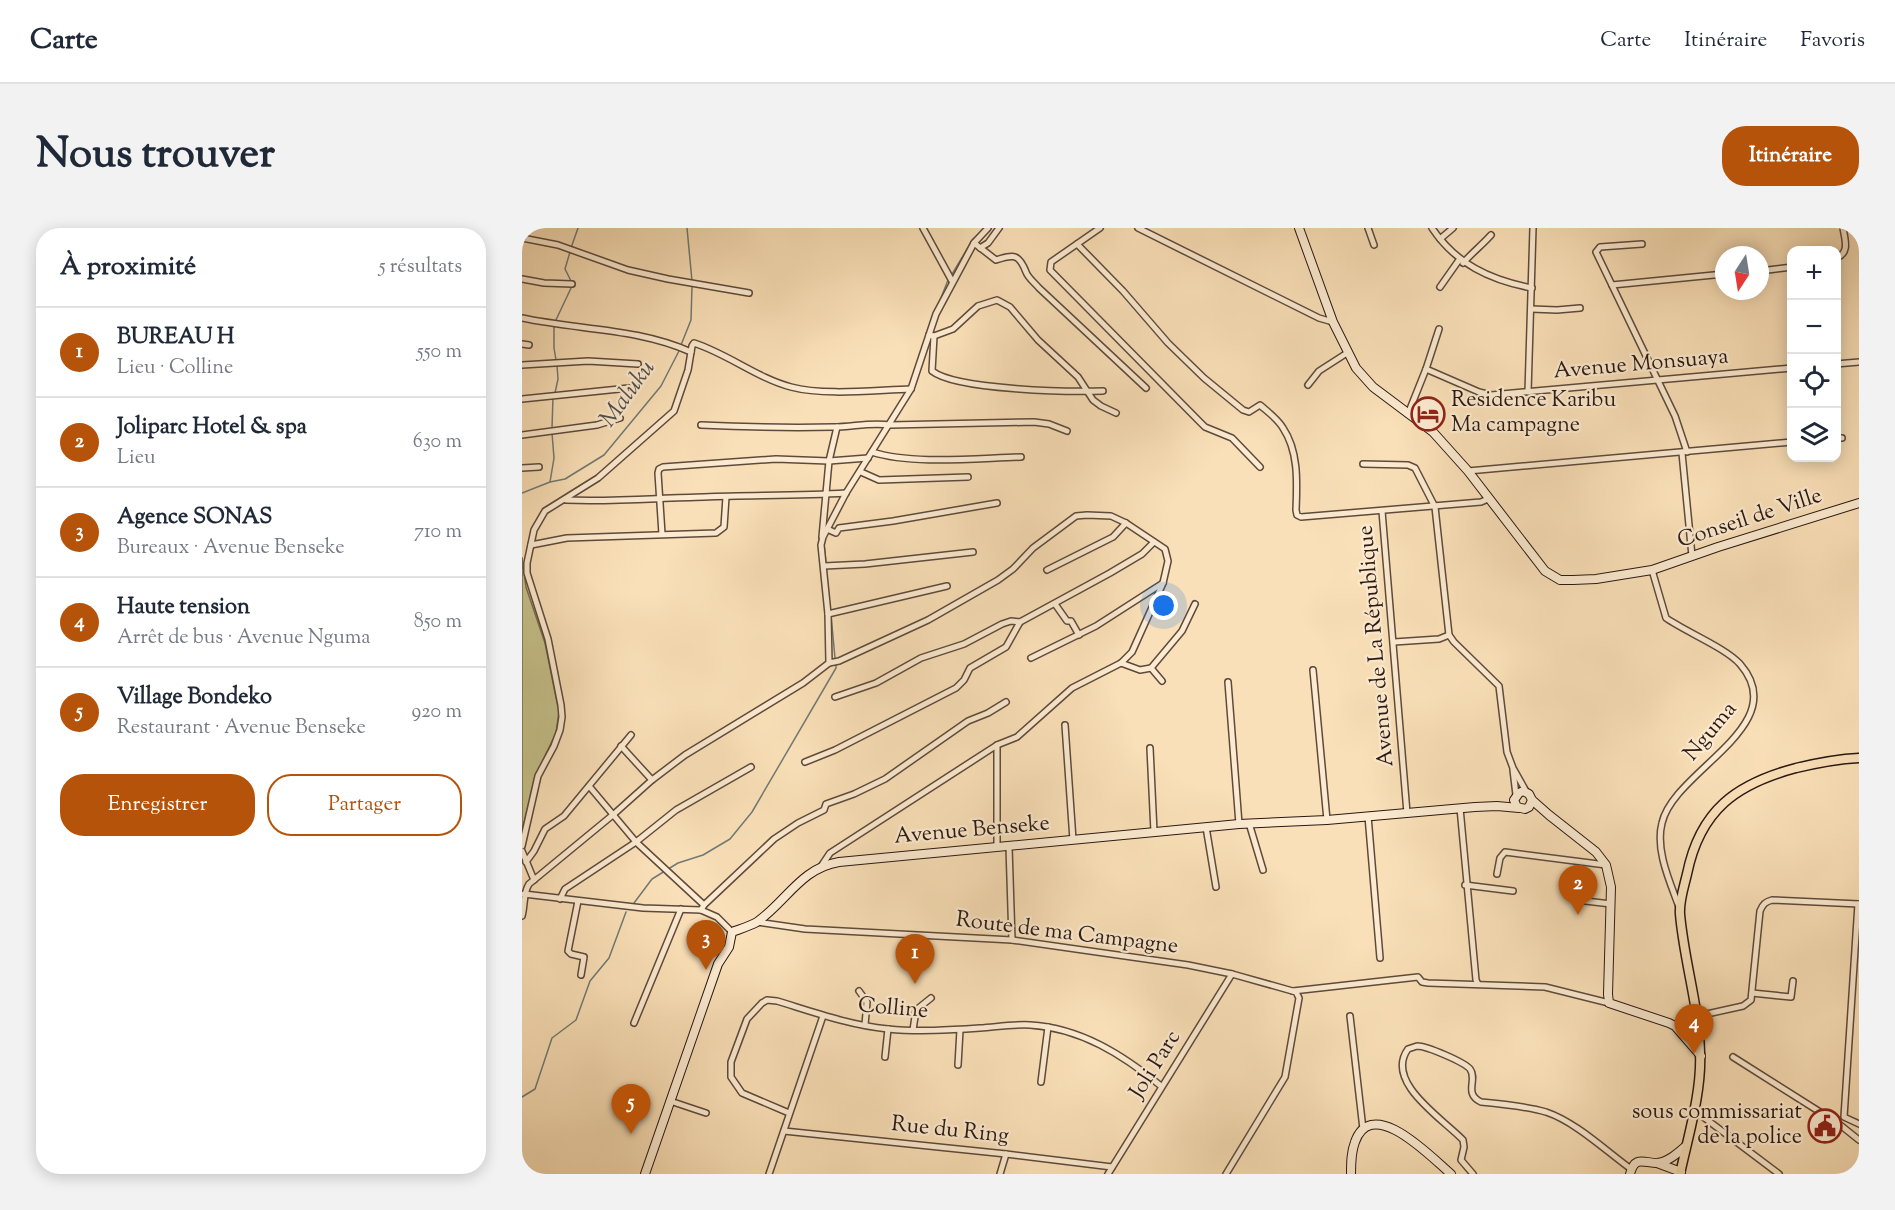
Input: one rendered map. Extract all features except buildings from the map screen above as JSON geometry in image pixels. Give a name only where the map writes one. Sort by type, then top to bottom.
[{"type":"main road","points":[[1680,1173],[1699,1078],[1701,1056],[1698,1016],[1680,911],[1689,860],[1694,846],[1706,824],[1722,804],[1754,782],[1832,760],[1859,758]]},
{"type":"street","points":[[923,228],[952,281]]},
{"type":"street","points":[[988,228],[974,243],[936,314],[932,336],[932,369],[935,374],[956,381],[1004,387],[1103,391]]},
{"type":"street","points":[[979,248],[988,243],[999,228]]},
{"type":"street","points":[[1100,228],[1051,262],[1050,270],[1205,427],[1232,438],[1260,467]]},
{"type":"street","points":[[1138,228],[1319,318],[1333,322]]},
{"type":"street","name":"Conseil de Ville","points":[[1299,228],[1333,322],[1356,368],[1373,387],[1433,432],[1468,471],[1551,576],[1560,580],[1596,579],[1652,570],[1859,503]]},
{"type":"street","points":[[1368,228],[1374,245]]},
{"type":"street","points":[[1432,228],[1461,261],[1477,271],[1506,283],[1532,288]]},
{"type":"street","points":[[1440,239],[1453,228]]},
{"type":"street","points":[[1528,392],[1533,228]]},
{"type":"street","points":[[1841,256],[1846,250],[1843,228]]},
{"type":"street","points":[[1440,287],[1461,261],[1480,247],[1491,234]]},
{"type":"street","points":[[522,238],[558,245],[628,270],[749,293]]},
{"type":"street","points":[[974,243],[996,260],[1008,256],[1022,261],[1027,274],[1039,288],[1146,388]]},
{"type":"street","points":[[1077,244],[1168,342],[1215,388],[1243,411],[1249,412],[1260,405],[1283,427],[1290,442],[1296,469],[1297,515],[1308,518],[1382,512]]},
{"type":"street","points":[[1642,244],[1600,247],[1597,249],[1597,255],[1675,416],[1684,452],[1692,556]]},
{"type":"street","points":[[1769,270],[1787,268]]},
{"type":"street","points":[[1612,285],[1715,275]]},
{"type":"street","points":[[522,279],[572,284]]},
{"type":"street","points":[[821,545],[830,531],[846,493],[911,389],[932,336],[953,329],[978,306],[997,300],[1010,307],[1038,340],[1078,377],[1087,392],[1101,406],[1116,413]]},
{"type":"street","points":[[1530,309],[1580,308]]},
{"type":"street","points":[[522,318],[554,325],[619,333],[676,346],[688,351]]},
{"type":"street","points":[[1408,414],[1439,329]]},
{"type":"street","points":[[522,846],[538,776],[554,746],[562,717],[549,646],[527,580],[527,563],[538,520],[545,512],[598,478],[674,411],[688,370],[688,351],[694,343],[771,380],[792,387],[813,391],[911,389]]},
{"type":"street","points":[[522,344],[529,345]]},
{"type":"street","points":[[1308,385],[1319,371],[1347,353]]},
{"type":"street","points":[[522,365],[588,361],[638,364]]},
{"type":"street","points":[[1841,364],[1859,362]]},
{"type":"street","name":"Avenue Monsuaya","points":[[1426,369],[1484,394],[1787,368]]},
{"type":"street","points":[[522,399],[629,388]]},
{"type":"street","points":[[522,435],[597,424],[620,418]]},
{"type":"street","points":[[701,425],[837,428],[879,424],[1034,422],[1049,424],[1067,431]]},
{"type":"street","points":[[829,663],[828,614],[821,545],[829,461],[837,428]]},
{"type":"street","points":[[1468,471],[1787,442]]},
{"type":"street","points":[[872,452],[888,457],[908,458],[1021,457]]},
{"type":"street","points":[[662,534],[658,473],[663,466],[776,459],[829,461],[868,458]]},
{"type":"street","points":[[1363,464],[1408,465],[1415,468],[1436,507],[1449,635],[1499,686],[1506,744],[1513,768],[1515,798],[1522,809]]},
{"type":"street","points":[[522,468],[539,467]]},
{"type":"street","points":[[861,472],[879,480],[968,477]]},
{"type":"street","points":[[565,500],[659,500],[846,493]]},
{"type":"street","points":[[531,545],[567,538],[716,533],[724,527],[726,497]]},
{"type":"street","name":"Avenue de La République","points":[[1407,813],[1382,512],[1481,502],[1488,498]]},
{"type":"street","points":[[830,531],[836,533],[838,528],[847,525],[893,521],[997,503]]},
{"type":"street","points":[[522,916],[523,894],[534,880],[685,755],[803,683],[829,663],[839,661],[928,620],[998,580],[1013,569],[1033,548],[1076,516],[1087,514],[1111,516],[1126,523],[1165,549],[1168,555],[1163,583],[1132,652],[1121,663],[1072,688],[1017,737],[997,745],[830,853],[822,865]]},
{"type":"street","points":[[1047,570],[1113,537],[1126,523]]},
{"type":"street","points":[[804,762],[844,746],[956,688],[964,680],[970,668],[1006,647],[1020,622],[1142,554],[1154,542]]},
{"type":"street","points":[[824,566],[865,564],[973,552]]},
{"type":"street","name":"Nguma","points":[[1652,570],[1666,618],[1738,661],[1747,673],[1754,689],[1754,705],[1749,718],[1679,794],[1662,821],[1660,833],[1666,872],[1680,911]]},
{"type":"street","points":[[1031,658],[1080,635],[1163,583]]},
{"type":"street","points":[[828,614],[947,586]]},
{"type":"street","points":[[1055,604],[1080,635]]},
{"type":"street","points":[[1121,663],[1140,670],[1151,668],[1182,631],[1195,604]]},
{"type":"street","points":[[835,697],[876,683],[921,657],[964,644],[1002,624],[1011,621],[1020,622]]},
{"type":"street","points":[[1394,642],[1439,639],[1449,635]]},
{"type":"street","points":[[1151,668],[1162,681]]},
{"type":"street","points":[[1313,670],[1327,820]]},
{"type":"street","points":[[1228,682],[1239,824]]},
{"type":"street","points":[[523,894],[643,908],[703,907],[774,839],[824,810],[826,804],[854,794],[891,776],[968,721],[1006,702]]},
{"type":"street","points":[[1065,725],[1073,840]]},
{"type":"street","points":[[526,862],[545,829],[564,816],[632,735]]},
{"type":"street","points":[[997,745],[997,847]]},
{"type":"street","points":[[621,746],[652,780]]},
{"type":"street","points":[[1150,748],[1154,832]]},
{"type":"street","points":[[560,899],[565,889],[636,842],[676,810],[751,767]]},
{"type":"street","points":[[1513,768],[1530,796],[1531,805],[1522,809]]},
{"type":"street","points":[[589,786],[636,842],[732,932],[729,947],[718,964],[645,1174]]},
{"type":"street","points":[[1497,806],[1515,798],[1523,791],[1548,815],[1596,852],[1606,865],[1611,887],[1608,994],[1610,1003]]},
{"type":"street","points":[[1497,806],[1548,815]]},
{"type":"street","name":"Avenue Benseke","points":[[732,932],[757,922],[809,874],[822,865],[838,861],[1239,824],[1327,820],[1497,806]]},
{"type":"street","points":[[1460,808],[1476,980],[1481,985]]},
{"type":"street","points":[[1368,816],[1380,958]]},
{"type":"street","points":[[1249,824],[1263,870]]},
{"type":"street","points":[[1206,827],[1216,887]]},
{"type":"street","points":[[1009,846],[1012,940]]},
{"type":"street","points":[[522,851],[534,880]]},
{"type":"street","points":[[1497,874],[1500,858],[1505,852],[1606,865]]},
{"type":"street","points":[[1466,885],[1513,891]]},
{"type":"street","points":[[1577,900],[1611,904]]},
{"type":"street","points":[[1698,1016],[1748,1004],[1752,993],[1762,904],[1772,900],[1858,904],[1844,1117],[1839,1124]]},
{"type":"street","points":[[578,901],[568,951],[584,957],[581,975]]},
{"type":"street","points":[[634,1023],[681,909]]},
{"type":"street","name":"Route de ma Campagne","points":[[757,922],[805,929],[1012,940],[1140,957],[1233,974],[1295,992]]},
{"type":"street","name":"Joli Parc","points":[[1108,1174],[1233,974]]},
{"type":"street","points":[[1226,1174],[1287,1071],[1299,998],[1295,992],[1418,977],[1422,982],[1428,983],[1545,987],[1610,1003],[1669,1023],[1701,1056]]},
{"type":"street","points":[[1752,993],[1791,997],[1793,981]]},
{"type":"street","points":[[859,991],[867,1002],[865,1025]]},
{"type":"street","points":[[913,1030],[916,1010],[931,998]]},
{"type":"street","name":"Colline","points":[[789,1113],[742,1093],[735,1084],[730,1069],[751,1013],[767,1000],[823,1016],[888,1029],[960,1030],[1022,1025],[1048,1027],[1080,1035],[1105,1047],[1161,1086]]},
{"type":"street","points":[[769,1174],[823,1016]]},
{"type":"street","points":[[1350,1016],[1363,1129]]},
{"type":"street","points":[[1850,1017],[1859,1018]]},
{"type":"street","points":[[1041,1082],[1048,1027]]},
{"type":"street","points":[[885,1057],[888,1029]]},
{"type":"street","points":[[958,1065],[960,1030]]},
{"type":"street","points":[[1473,1174],[1461,1160],[1463,1140],[1414,1094],[1406,1082],[1403,1062],[1408,1049],[1419,1046],[1434,1050],[1468,1067],[1472,1073],[1472,1093],[1476,1099],[1553,1115],[1573,1126],[1631,1172],[1642,1160],[1658,1163],[1680,1173]]},
{"type":"street","points":[[1733,1057],[1839,1124],[1859,1140]]},
{"type":"street","points":[[670,1101],[706,1113]]},
{"type":"street","points":[[1693,1110],[1779,1174]]},
{"type":"street","points":[[1844,1117],[1859,1124]]},
{"type":"street","points":[[1351,1174],[1353,1146],[1358,1135],[1363,1129],[1375,1124],[1390,1126],[1452,1174]]},
{"type":"street","name":"Rue du Ring","points":[[784,1131],[1112,1167]]},
{"type":"street","points":[[1658,1163],[1674,1156],[1686,1146]]},
{"type":"street","points":[[1000,1174],[1006,1154]]},
{"type":"shaded area","points":[[522,557],[526,587],[545,643],[559,712],[556,733],[536,775],[522,831]]},
{"type":"waterway","points":[[571,248],[578,228]]},
{"type":"waterway","name":"Maluku","points":[[687,228],[692,281]]},
{"type":"waterway","points":[[951,276],[973,239],[984,229]]},
{"type":"waterway","points":[[570,252],[565,269],[571,281]]},
{"type":"waterway","points":[[939,303],[948,280]]},
{"type":"waterway","points":[[555,322],[572,286]]},
{"type":"waterway","name":"Maluku","points":[[681,345],[691,320],[692,286]]},
{"type":"waterway","points":[[554,327],[556,360]]},
{"type":"waterway","name":"Maluku","points":[[522,493],[565,479],[604,455],[661,386],[680,349]]},
{"type":"waterway","points":[[555,393],[558,379],[557,365]]},
{"type":"waterway","points":[[552,428],[553,397]]},
{"type":"waterway","points":[[550,482],[554,458],[552,433]]},
{"type":"waterway","points":[[824,544],[826,563]]},
{"type":"waterway","points":[[826,567],[830,610]]},
{"type":"waterway","points":[[831,615],[835,658]]},
{"type":"waterway","points":[[634,903],[652,879],[678,863],[703,855],[730,839],[752,812],[836,668],[836,663]]},
{"type":"waterway","points":[[522,1097],[535,1089],[552,1038],[576,1020],[590,981],[609,958],[626,912]]},
{"type":"place","name":"Residence Karibu Ma campagne","points":[[1428,414]]},
{"type":"place","name":"Joliparc Hotel & spa","points":[[1578,915]]},
{"type":"place","name":"Agence SONAS","points":[[706,970]]},
{"type":"place","name":"BUREAU H","points":[[915,984]]},
{"type":"place","name":"Haute tension","points":[[1694,1054]]},
{"type":"place","name":"sous commissariat de la police","points":[[1825,1126]]},
{"type":"place","name":"Village Bondeko","points":[[631,1134]]}]
